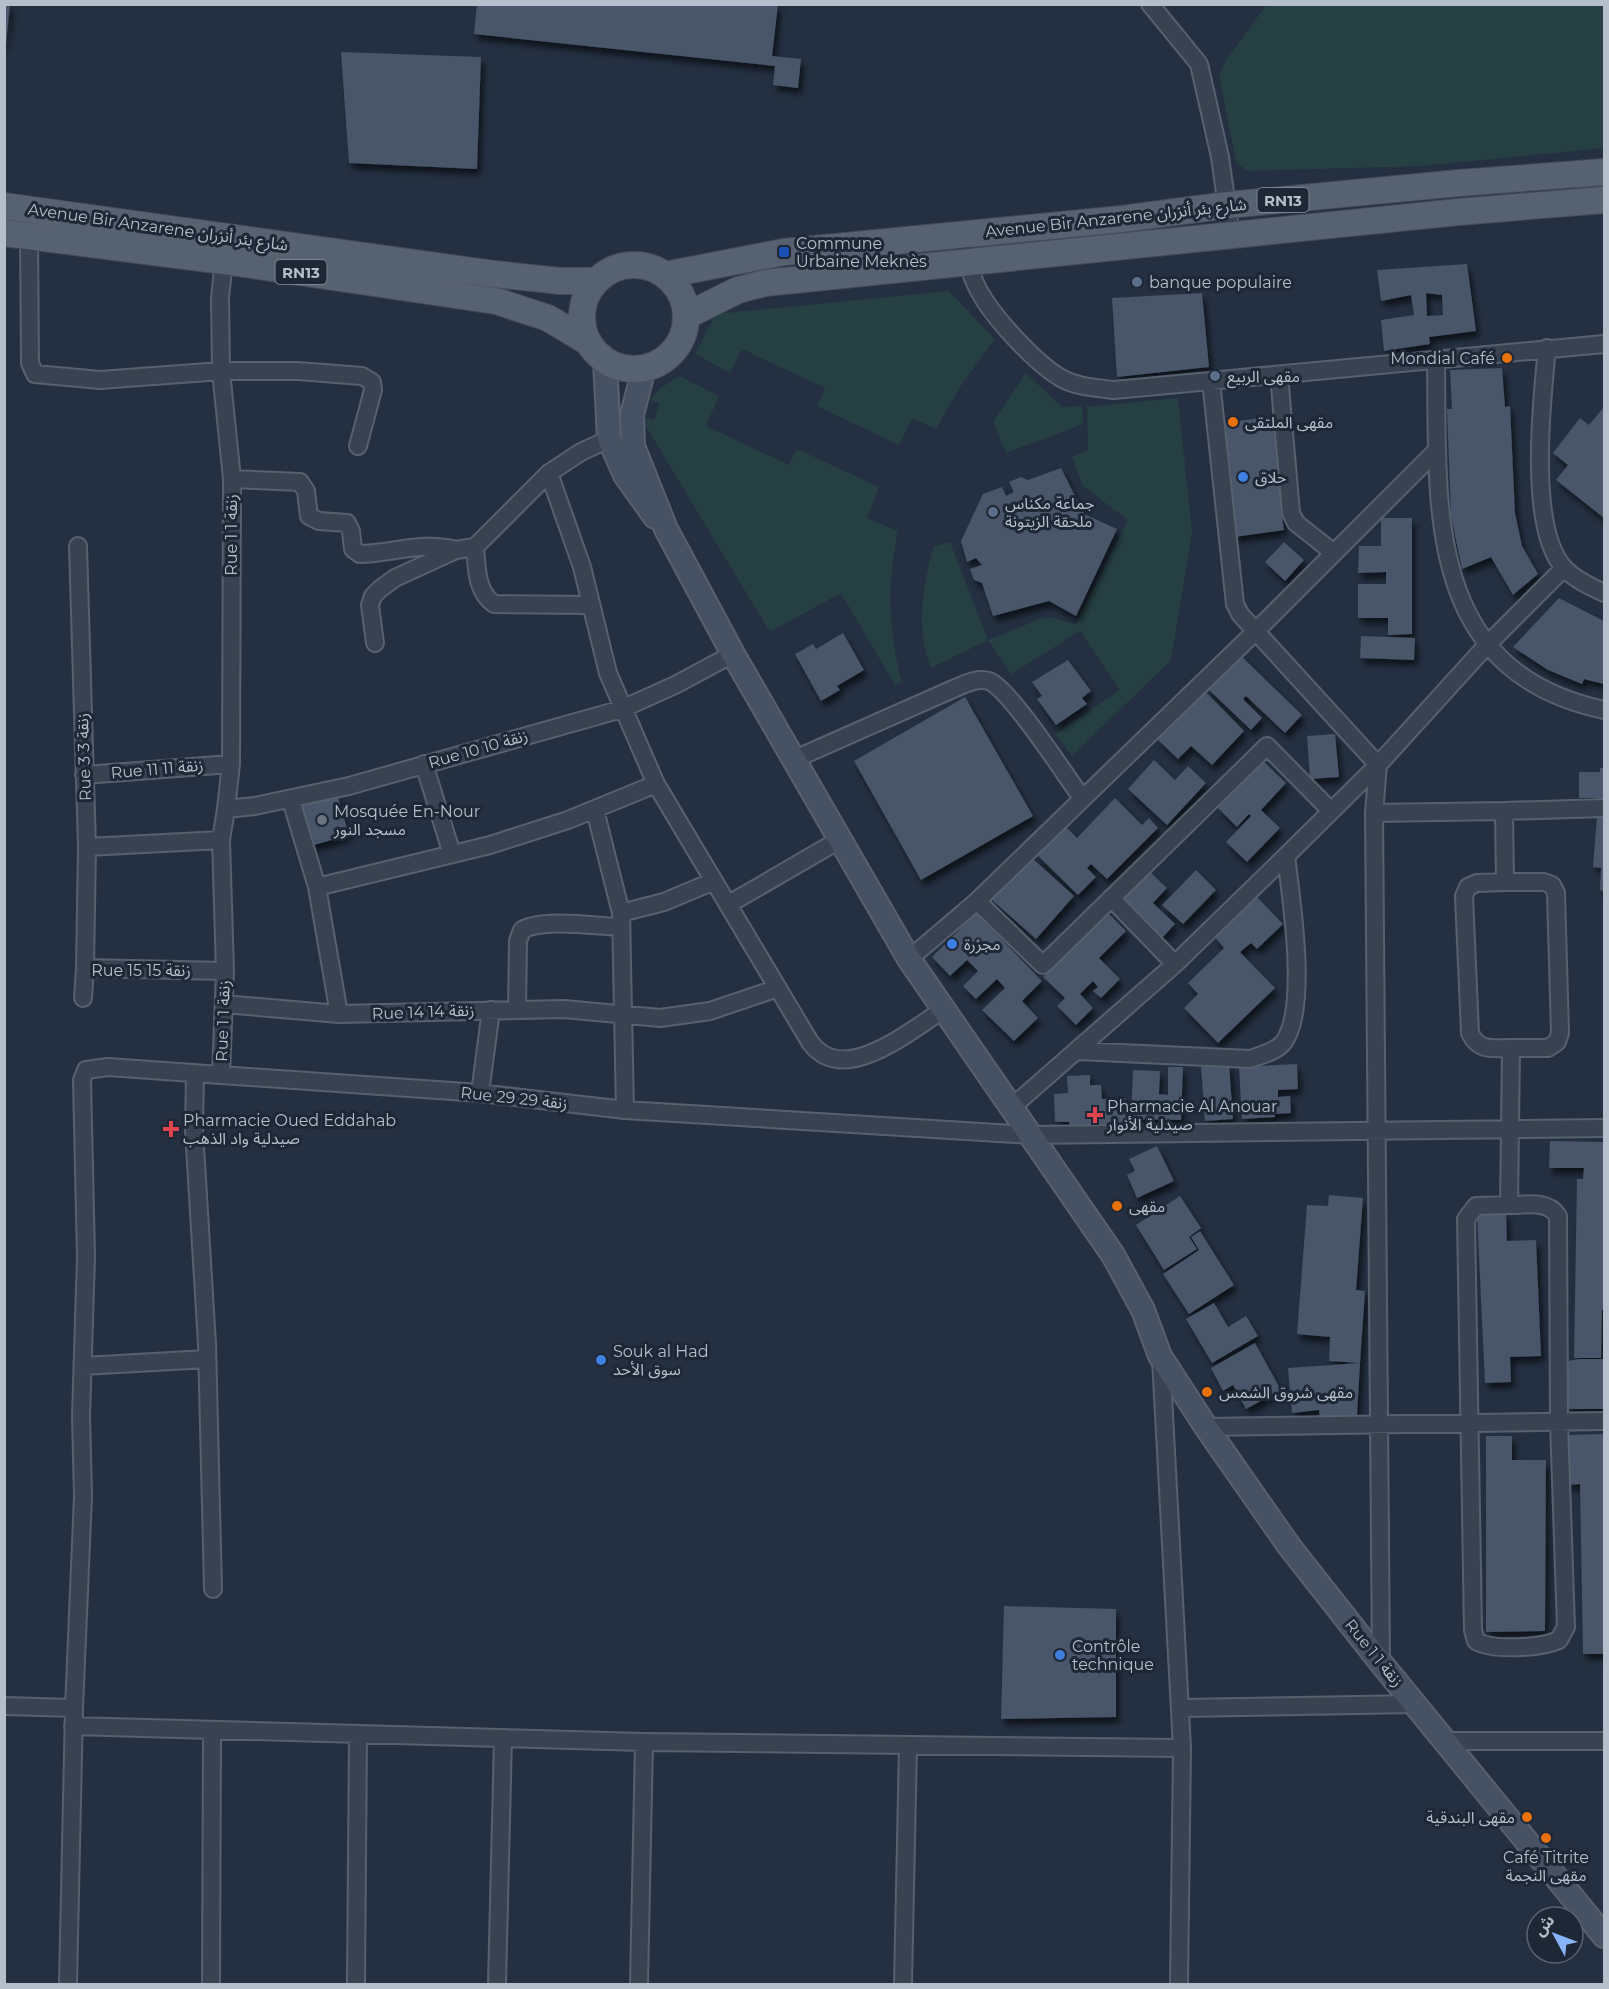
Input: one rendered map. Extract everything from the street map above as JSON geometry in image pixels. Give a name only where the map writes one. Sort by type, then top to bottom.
[{"type":"main road","name":"Avenue Bir Anzarene شارع بئر أنزران","points":[[4,206],[512,276],[596,281],[612,270],[630,265],[648,267],[665,275],[784,252],[1228,205],[1605,172]]},
{"type":"main road","name":"Avenue Bir Anzarene شارع بئر أنزران","points":[[686,316],[738,290],[765,283],[1231,235],[1605,200]]},
{"type":"main road","name":"Avenue Bir Anzarene شارع بئر أنزران","points":[[16,235],[224,261],[496,301],[548,318],[588,342],[605,361]]},
{"type":"main road","points":[[605,361],[617,367],[644,368],[657,364],[678,344],[686,316],[682,298],[665,275]]},
{"type":"main road","points":[[588,342],[582,327],[582,310],[587,294],[596,281]]},
{"type":"street","points":[[1150,4],[1199,64],[1220,157],[1231,235]]},
{"type":"street","points":[[962,234],[967,262],[979,292],[1003,323],[1031,353],[1060,378],[1084,387],[1114,390],[1605,344]]},
{"type":"street","points":[[16,235],[30,363],[35,374],[100,380],[221,371],[298,371],[362,376],[372,382],[373,390],[358,446]]},
{"type":"street","name":"Rue 1 زنقة 1","points":[[221,1075],[225,971],[223,824],[231,764],[232,479],[221,371],[220,297],[224,261]]},
{"type":"street","points":[[1547,348],[1540,425],[1542,503],[1548,537],[1564,568],[1586,584],[1605,593]]},
{"type":"street","points":[[1436,360],[1439,516],[1448,567],[1464,607],[1487,645],[1522,676],[1553,695],[1605,710]]},
{"type":"street","points":[[605,361],[609,439],[625,475],[639,498],[666,529]]},
{"type":"street","points":[[644,368],[632,415],[633,446],[666,529]]},
{"type":"street","points":[[1279,375],[1291,513],[1296,523],[1334,553]]},
{"type":"street","points":[[1211,381],[1235,604],[1256,631],[1378,765],[1374,813],[1375,1132],[1381,1426],[1381,1663]]},
{"type":"street","points":[[375,643],[369,614],[373,596],[395,579],[456,550],[475,548],[549,473],[581,452],[609,439]]},
{"type":"street","points":[[909,959],[977,901],[1256,631],[1437,450]]},
{"type":"street","points":[[549,473],[582,567],[608,673],[656,784],[815,1050],[839,1061],[852,1060],[872,1053],[943,1010]]},
{"type":"street","points":[[232,479],[300,482],[306,491],[309,516],[319,521],[347,523],[351,531],[353,549],[360,554],[440,545],[456,550]]},
{"type":"street","name":"Rue 1 زنقة 1","points":[[666,529],[734,654],[909,959],[1113,1255],[1143,1310],[1161,1356],[1206,1427],[1289,1546],[1381,1663],[1605,1936]]},
{"type":"street","name":"Rue 3 زنقة 3","points":[[78,546],[87,848],[85,968]]},
{"type":"street","points":[[475,548],[478,581],[483,593],[494,604],[591,605]]},
{"type":"street","points":[[1012,1107],[1175,964],[1286,856],[1378,765],[1487,645],[1564,568]]},
{"type":"street","name":"Rue 10 زنقة 10","points":[[87,848],[223,824],[291,800],[622,709],[675,685],[734,654]]},
{"type":"street","points":[[795,759],[953,688],[972,681],[988,681],[1000,689],[1014,705],[1082,798]]},
{"type":"street","points":[[977,901],[1042,965],[1267,746],[1331,811]]},
{"type":"street","name":"Rue 11 زنقة 11","points":[[84,775],[231,764]]},
{"type":"street","points":[[424,764],[452,854]]},
{"type":"street","points":[[317,887],[490,845],[595,810],[656,784]]},
{"type":"street","points":[[291,800],[317,887],[339,1014]]},
{"type":"street","points":[[1374,813],[1605,808]]},
{"type":"street","points":[[595,810],[620,920],[625,1110]]},
{"type":"street","points":[[1504,811],[1505,882]]},
{"type":"street","points":[[729,904],[841,839]]},
{"type":"street","points":[[1078,1051],[1250,1059],[1270,1052],[1283,1043],[1290,1026],[1296,969],[1286,856]]},
{"type":"street","points":[[517,1009],[518,941],[522,930],[532,926],[620,920],[714,881]]},
{"type":"street","points":[[1544,882],[1552,885],[1556,893],[1560,1033],[1557,1042],[1548,1048],[1511,1048],[1485,1048],[1475,1043],[1470,1033],[1465,907],[1468,887],[1477,883],[1544,882]]},
{"type":"street","points":[[1111,898],[1175,964]]},
{"type":"street","name":"Rue 15 زنقة 15","points":[[83,998],[85,968],[225,971]]},
{"type":"street","name":"Rue 14 زنقة 14","points":[[224,1004],[339,1014],[564,1009],[660,1018],[710,1011],[778,988]]},
{"type":"street","points":[[480,1094],[491,1010]]},
{"type":"street","points":[[1509,1205],[1512,1131],[1511,1048]]},
{"type":"street","name":"Rue 29 زنقة 29","points":[[83,1366],[86,1257],[82,1080],[86,1070],[108,1067],[480,1094],[625,1110],[1031,1135],[1512,1131],[1605,1128]]},
{"type":"street","points":[[195,1073],[194,1130],[207,1359],[213,1589]]},
{"type":"street","points":[[1509,1205],[1546,1205],[1558,1216],[1559,1422],[1566,1627],[1559,1640],[1548,1645],[1486,1647],[1476,1641],[1473,1630],[1466,1219],[1476,1206],[1509,1205]]},
{"type":"street","points":[[1161,1356],[1182,1748],[1179,1984]]},
{"type":"street","points":[[68,1984],[74,1708],[81,1562],[83,1366],[207,1359]]},
{"type":"street","points":[[1206,1427],[1605,1421]]},
{"type":"street","points":[[1180,1708],[1415,1704]]},
{"type":"street","points":[[4,1706],[74,1708]]},
{"type":"street","points":[[74,1726],[644,1743],[1182,1748]]},
{"type":"street","points":[[211,1984],[212,1731]]},
{"type":"street","points":[[356,1984],[358,1734]]},
{"type":"street","points":[[497,1984],[503,1738]]},
{"type":"street","points":[[1445,1741],[1605,1741]]},
{"type":"street","points":[[639,1984],[644,1743]]},
{"type":"street","points":[[903,1984],[908,1746]]},
{"type":"green space","points":[[1267,4],[1604,5],[1604,148],[1421,166],[1247,171],[1236,162],[1219,75],[1227,59]]},
{"type":"green space","points":[[949,291],[995,339],[962,384],[936,429],[912,418],[899,445],[817,406],[825,388],[742,349],[730,373],[695,354],[716,314]]},
{"type":"green space","points":[[1026,373],[1062,407],[1082,406],[1083,424],[1006,453],[993,422]]},
{"type":"green space","points":[[679,376],[719,396],[706,426],[789,465],[797,449],[879,487],[867,518],[898,531],[892,569],[891,607],[894,644],[902,682],[895,685],[841,593],[770,632],[644,423],[645,418],[654,420],[660,404],[650,400],[658,390]]},
{"type":"green space","points":[[1178,398],[1192,533],[1171,660],[1072,756],[1055,734],[1120,690],[1080,631],[1011,674],[988,640],[1043,618],[1054,618],[1076,624],[1128,520],[1083,486],[1072,457],[1088,450],[1087,407]]},
{"type":"green space","points":[[950,542],[988,640],[931,668],[923,638],[922,607],[933,547]]},
{"type":"building","points":[[4,4],[10,4],[6,45],[4,45]]},
{"type":"building","points":[[477,4],[778,4],[772,56],[801,59],[798,88],[773,85],[775,66],[474,34]]},
{"type":"building","points":[[341,52],[481,57],[477,169],[349,163]]},
{"type":"building","points":[[1467,264],[1476,331],[1429,337],[1430,344],[1384,351],[1381,320],[1414,315],[1411,295],[1381,301],[1377,270]],"holes":[[[1426,293],[1442,295],[1443,315],[1427,316]]]},
{"type":"building","points":[[1202,293],[1209,367],[1117,377],[1112,298]]},
{"type":"building","points":[[1502,368],[1505,407],[1510,406],[1515,513],[1522,546],[1538,574],[1513,595],[1491,557],[1462,569],[1451,515],[1447,409],[1452,409],[1450,370]]},
{"type":"building","points":[[1604,407],[1604,518],[1556,480],[1568,465],[1553,453],[1580,418],[1589,425]]},
{"type":"building","points":[[1273,416],[1286,507],[1281,508],[1284,530],[1234,537],[1219,424]]},
{"type":"building","points":[[1061,468],[1084,514],[1117,529],[1076,616],[1049,601],[993,616],[982,583],[974,580],[970,569],[982,565],[976,558],[967,562],[961,541],[983,494],[1002,487],[1006,496],[1014,492],[1009,482],[1021,477],[1028,480]]},
{"type":"building","points":[[1381,518],[1412,518],[1412,634],[1388,635],[1388,618],[1358,618],[1358,584],[1386,584],[1386,572],[1358,573],[1359,546],[1381,546]]},
{"type":"building","points":[[1284,542],[1304,560],[1285,581],[1265,562]]},
{"type":"building","points":[[1559,598],[1604,621],[1604,684],[1584,679],[1582,684],[1548,670],[1513,647]]},
{"type":"building","points":[[843,633],[864,670],[837,686],[840,690],[821,701],[795,654],[813,644],[816,649]]},
{"type":"building","points":[[1361,636],[1415,638],[1414,660],[1360,658]]},
{"type":"building","points":[[1240,655],[1302,715],[1285,733],[1246,696],[1243,699],[1262,718],[1251,730],[1208,689]]},
{"type":"building","points":[[1068,660],[1091,691],[1082,698],[1087,704],[1056,725],[1037,699],[1042,696],[1032,682]]},
{"type":"building","points":[[1204,690],[1244,731],[1212,765],[1191,746],[1178,759],[1157,739]]},
{"type":"building","points":[[965,697],[1033,816],[921,880],[854,761]]},
{"type":"building","points":[[1335,734],[1339,777],[1310,779],[1307,736]]},
{"type":"building","points":[[1154,760],[1175,780],[1188,766],[1206,783],[1167,825],[1128,789]]},
{"type":"building","points":[[1263,761],[1286,783],[1261,810],[1280,828],[1247,862],[1226,842],[1251,816],[1249,814],[1237,827],[1218,808]]},
{"type":"building","points":[[1600,768],[1604,768],[1604,798],[1579,798],[1579,772],[1600,772]]},
{"type":"building","name":"Mosquée En-Nour مسجد النور","points":[[337,794],[349,835],[307,847],[296,805]]},
{"type":"building","points":[[1115,798],[1142,825],[1149,818],[1158,828],[1107,879],[1091,864],[1087,868],[1096,877],[1078,895],[1037,855],[1065,826],[1077,838]]},
{"type":"building","points":[[1597,816],[1604,817],[1604,891],[1600,890],[1601,868],[1593,867]]},
{"type":"building","points":[[1031,857],[1074,896],[1036,939],[992,900]]},
{"type":"building","points":[[1196,870],[1216,890],[1183,924],[1162,905]]},
{"type":"building","points":[[1150,872],[1167,888],[1153,903],[1175,924],[1162,938],[1122,901]]},
{"type":"building","points":[[1256,896],[1283,924],[1257,949],[1251,943],[1240,952],[1275,988],[1218,1043],[1184,1008],[1198,994],[1188,983],[1224,948],[1215,937]]},
{"type":"building","points":[[976,913],[1042,981],[1022,1001],[1038,1018],[1014,1041],[982,1010],[1005,988],[997,979],[976,999],[963,986],[978,971],[967,960],[950,976],[932,957]]},
{"type":"building","points":[[1108,913],[1126,931],[1099,958],[1120,979],[1101,998],[1093,991],[1098,987],[1093,981],[1080,994],[1093,1008],[1076,1025],[1057,1006],[1065,998],[1043,977]]},
{"type":"building","points":[[1229,1064],[1233,1119],[1205,1121],[1201,1067]]},
{"type":"building","points":[[1297,1064],[1298,1089],[1278,1090],[1278,1097],[1290,1096],[1291,1113],[1275,1114],[1275,1117],[1242,1119],[1239,1067]]},
{"type":"building","points":[[1168,1067],[1183,1067],[1181,1120],[1131,1119],[1133,1070],[1160,1071],[1159,1094],[1168,1095]]},
{"type":"building","points":[[1090,1075],[1090,1085],[1101,1085],[1102,1099],[1125,1098],[1126,1123],[1070,1127],[1069,1122],[1055,1122],[1054,1094],[1068,1093],[1067,1076]]},
{"type":"building","points":[[1550,1141],[1604,1142],[1604,1310],[1602,1310],[1601,1358],[1574,1358],[1577,1179],[1583,1179],[1584,1168],[1549,1168]]},
{"type":"building","points":[[1157,1146],[1174,1181],[1137,1198],[1127,1175],[1135,1171],[1129,1159]]},
{"type":"building","points":[[1329,1195],[1363,1198],[1356,1290],[1365,1291],[1360,1363],[1329,1361],[1330,1337],[1297,1334],[1307,1205],[1328,1206]]},
{"type":"building","points":[[1180,1196],[1201,1228],[1189,1237],[1197,1249],[1164,1270],[1136,1225]]},
{"type":"building","points":[[1506,1213],[1507,1241],[1536,1240],[1541,1356],[1510,1357],[1511,1382],[1485,1383],[1477,1215]]},
{"type":"building","points":[[1200,1231],[1234,1285],[1189,1314],[1163,1274],[1199,1250],[1191,1237]]},
{"type":"building","points":[[1214,1303],[1228,1327],[1246,1316],[1258,1336],[1212,1363],[1186,1319]]},
{"type":"building","points":[[1255,1343],[1281,1390],[1246,1409],[1233,1385],[1223,1391],[1211,1368]]},
{"type":"building","points":[[1604,1359],[1604,1409],[1568,1409],[1568,1361]]},
{"type":"building","points":[[1360,1363],[1357,1415],[1320,1419],[1319,1410],[1292,1413],[1288,1368]]},
{"type":"building","points":[[1604,1434],[1604,1654],[1583,1654],[1580,1484],[1568,1485],[1567,1435]]},
{"type":"building","points":[[1486,1436],[1512,1436],[1512,1460],[1546,1460],[1545,1631],[1486,1632]]},
{"type":"building","points":[[1004,1606],[1116,1609],[1116,1717],[1001,1719]]},
{"type":"place","name":"Commune Urbaine Meknès","points":[[784,252]]},
{"type":"place","name":"banque populaire","points":[[1137,282]]},
{"type":"place","name":"Mondial Café","points":[[1507,358]]},
{"type":"place","name":"مقهى الربيع","points":[[1215,376]]},
{"type":"place","name":"مقهى الملتقى","points":[[1233,422]]},
{"type":"place","name":"حلاق","points":[[1243,477]]},
{"type":"place","name":"جماعة مكناس ملحقة الزيتونة","points":[[993,512]]},
{"type":"place","name":"Mosquée En-Nour مسجد النور","points":[[322,820]]},
{"type":"place","name":"مجزرة","points":[[952,944]]},
{"type":"place","name":"Pharmacie Al Anouar صيدلية الأنوار","points":[[1095,1115]]},
{"type":"place","name":"Pharmacie Oued Eddahab صيدلية واد الذهب","points":[[171,1129]]},
{"type":"place","name":"مقهى","points":[[1117,1206]]},
{"type":"place","name":"Souk al Had سوق الأحد","points":[[601,1360]]},
{"type":"place","name":"مقهى شروق الشمس","points":[[1207,1392]]},
{"type":"place","name":"Contrôle technique","points":[[1060,1655]]},
{"type":"place","name":"مقهى البندقية","points":[[1527,1817]]},
{"type":"place","name":"Café Titrite مقهى النجمة","points":[[1546,1838]]}]
